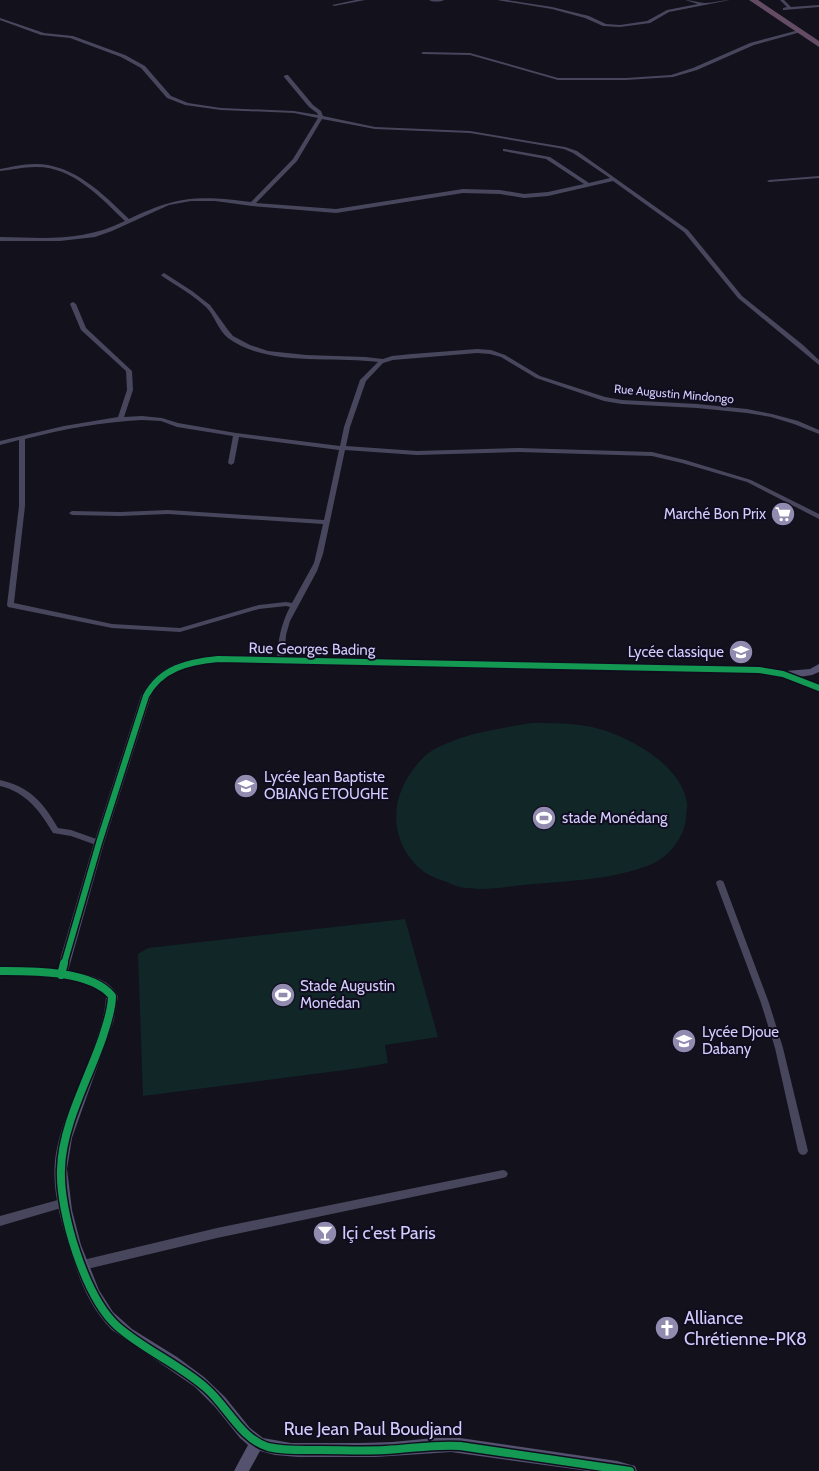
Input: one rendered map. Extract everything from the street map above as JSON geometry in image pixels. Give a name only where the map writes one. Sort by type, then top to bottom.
[{"type":"highway","points":[[752,0],[819,44]]},
{"type":"highway","points":[[763,0],[819,37]]},
{"type":"street","points":[[334,5],[363,0]]},
{"type":"street","points":[[431,0],[442,0]]},
{"type":"street","points":[[499,0],[552,8],[613,26],[648,22],[668,11],[728,0]]},
{"type":"street","points":[[687,0],[704,4]]},
{"type":"street","points":[[782,0],[790,8]]},
{"type":"street","points":[[784,9],[819,6]]},
{"type":"street","points":[[0,19],[43,34],[71,37],[134,61],[151,75],[163,92],[178,101],[207,108],[294,112],[363,127],[470,132],[565,148],[614,179],[686,231],[740,297],[801,346],[819,364]]},
{"type":"street","points":[[423,53],[470,54],[558,79],[644,78],[671,76],[695,69],[752,44],[799,31]]},
{"type":"street","points":[[286,76],[311,106],[319,112],[321,117]]},
{"type":"street","points":[[252,204],[295,160],[321,117]]},
{"type":"street","points":[[505,150],[548,158],[588,185]]},
{"type":"street","points":[[0,170],[36,165],[67,172],[78,178],[128,221]]},
{"type":"street","points":[[769,181],[819,177]]},
{"type":"street","points":[[0,239],[85,237],[102,233],[157,208],[190,198],[221,198],[252,204],[336,211],[463,191],[500,192],[533,196],[614,179]]},
{"type":"street","name":"Rue Augustin Mindongo","points":[[164,275],[213,311],[229,336],[251,348],[304,358],[357,356],[384,360],[469,351],[492,352],[503,356],[538,377],[604,399],[749,412],[785,419],[819,432]]},
{"type":"street","points":[[73,304],[83,329],[129,371],[130,390],[121,418]]},
{"type":"street","points":[[281,659],[285,627],[318,561],[347,426],[363,380],[371,370],[384,360]]},
{"type":"street","points":[[0,443],[134,417],[168,421],[177,426],[236,435],[342,448],[417,453],[519,450],[652,454],[683,461],[749,481],[819,517]]},
{"type":"street","points":[[231,462],[236,435]]},
{"type":"street","points":[[22,438],[22,506],[10,605],[112,626],[180,630],[259,607],[286,604],[294,606]]},
{"type":"street","points":[[72,513],[168,512],[327,522]]},
{"type":"street","name":"Rue Georges Bading","points":[[61,975],[99,843],[146,696],[158,678],[179,666],[198,661],[281,659],[444,665],[759,670],[783,674]]},
{"type":"street","points":[[783,674],[805,674],[819,667]]},
{"type":"street","points":[[783,674],[819,688]]},
{"type":"street","points":[[0,783],[8,784],[30,795],[56,831],[71,833],[99,843]]},
{"type":"street","points":[[720,883],[765,1003],[779,1048],[803,1151]]},
{"type":"street","points":[[0,972],[61,975],[101,984],[108,988],[114,1002],[66,1138],[61,1168],[65,1203],[93,1292],[106,1315],[123,1330],[204,1386],[227,1408],[248,1436],[257,1443],[241,1471]]},
{"type":"street","points":[[83,1264],[217,1233],[503,1174]]},
{"type":"street","points":[[0,1221],[65,1203]]},
{"type":"street","name":"Rue Jean Paul Boudjand","points":[[257,1443],[278,1449],[309,1450],[385,1450],[450,1445],[600,1465],[630,1471]]},
{"type":"green space","points":[[531,723],[568,724],[595,728],[629,740],[660,761],[673,774],[682,788],[687,805],[683,832],[670,851],[652,864],[609,876],[480,889],[470,889],[451,884],[424,872],[413,862],[405,851],[400,838],[396,812],[403,786],[420,760],[433,750],[456,739],[481,732]]},
{"type":"green space","name":"Stade Augustin Monédan","points":[[405,919],[438,1037],[385,1045],[388,1063],[143,1096],[138,954],[148,948]]},
{"type":"cycle path","points":[[61,975],[99,843],[146,696],[152,685],[165,673],[191,662],[218,659],[759,670],[783,674],[819,688]]},
{"type":"cycle path","points":[[0,971],[43,973],[79,978],[106,988],[112,996],[108,1020],[62,1153],[61,1174],[65,1210],[75,1245],[87,1279],[108,1317],[127,1334],[182,1369],[205,1387],[254,1441],[268,1447],[291,1450],[376,1450],[451,1445],[630,1471]]},
{"type":"place","name":"Marché Bon Prix","points":[[783,514]]},
{"type":"place","name":"Lycée classique","points":[[741,652]]},
{"type":"place","name":"Lycée Jean Baptiste OBIANG ETOUGHE","points":[[246,786]]},
{"type":"place","name":"stade Monédang","points":[[544,818]]},
{"type":"place","name":"Stade Augustin Monédan","points":[[283,995]]},
{"type":"place","name":"Lycée Djoue Dabany","points":[[684,1041]]},
{"type":"place","name":"Içi c'est Paris","points":[[325,1233]]},
{"type":"place","name":"Alliance Chrétienne-PK8","points":[[667,1328]]}]
